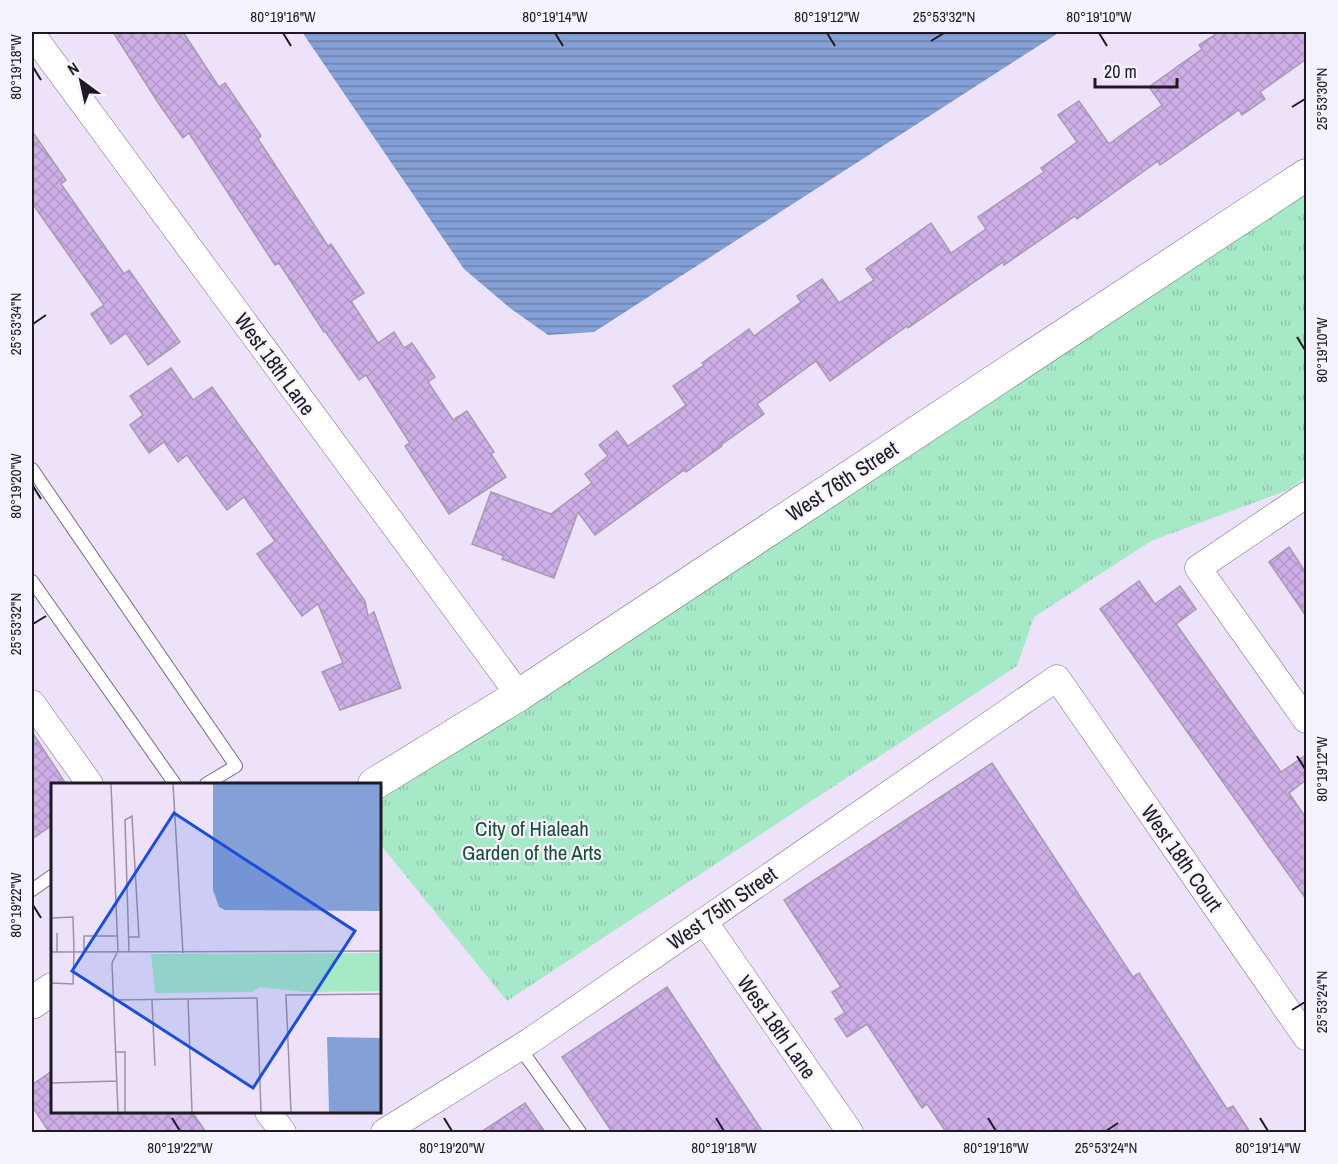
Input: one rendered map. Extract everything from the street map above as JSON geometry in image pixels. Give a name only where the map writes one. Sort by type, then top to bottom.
[{"type":"street","name":"West 18th Lane","points":[[32,34],[519,695]]},
{"type":"street","name":"West 76th Street","points":[[376,783],[519,695],[1306,175]]},
{"type":"street","points":[[1306,495],[1198,568],[1306,720]]},
{"type":"street","name":"West 75th Street","points":[[384,1132],[520,1048],[1057,678]]},
{"type":"street","name":"West 18th Court","points":[[1057,678],[1306,1037]]},
{"type":"street","points":[[32,704],[89,783]]},
{"type":"street","name":"West 18th Lane","points":[[704,921],[850,1132]]},
{"type":"street","points":[[32,1003],[51,990]]},
{"type":"street","points":[[269,1113],[283,1132]]},
{"type":"lane","points":[[32,469],[236,766],[208,783]]},
{"type":"lane","points":[[32,581],[174,783]]},
{"type":"lane","points":[[32,890],[51,877]]},
{"type":"lane","points":[[520,1048],[580,1132]]},
{"type":"green space","name":"City of Hialeah Garden of the Arts","points":[[1306,187],[1306,477],[1288,490],[1151,541],[1034,617],[1017,666],[507,1001],[381,845],[381,792]]},
{"type":"water","points":[[302,32],[1060,32],[594,332],[548,335],[510,308],[464,269]]},
{"type":"building","points":[[113,32],[183,32],[219,87],[225,83],[261,136],[258,139],[328,246],[331,244],[364,293],[351,301],[378,343],[394,332],[404,348],[412,343],[435,377],[428,382],[453,420],[467,411],[494,452],[491,454],[506,477],[449,514],[405,446],[410,443],[366,375],[359,380],[279,263],[275,265],[189,133],[183,138]]},
{"type":"building","points":[[1219,32],[1306,32],[1306,59],[1260,92],[1265,99],[1242,115],[1239,110],[1160,165],[1158,161],[1077,219],[1075,216],[1004,265],[1003,262],[830,381],[816,361],[757,404],[764,414],[595,535],[578,512],[554,578],[502,559],[504,556],[472,544],[491,492],[551,514],[592,483],[585,474],[608,456],[599,445],[617,431],[628,446],[686,405],[673,386],[704,365],[702,363],[749,329],[754,336],[801,302],[797,296],[822,279],[839,303],[874,280],[866,269],[931,223],[951,253],[986,229],[978,217],[1044,172],[1041,168],[1077,142],[1058,115],[1079,101],[1109,144],[1162,105],[1149,87],[1202,49],[1199,45]]},
{"type":"building","points":[[32,131],[66,180],[61,184],[124,274],[129,270],[180,342],[148,365],[126,333],[111,344],[91,314],[104,305],[32,203]]},
{"type":"building","points":[[171,368],[193,400],[212,387],[365,601],[368,616],[374,612],[401,688],[340,710],[322,672],[343,663],[318,604],[302,616],[257,554],[275,541],[244,497],[227,510],[187,455],[178,462],[164,442],[149,453],[130,425],[143,415],[130,396]]},
{"type":"building","points":[[1289,547],[1306,573],[1306,616],[1269,562]]},
{"type":"building","points":[[1139,581],[1155,604],[1180,586],[1196,609],[1176,624],[1281,772],[1306,755],[1306,780],[1289,793],[1306,818],[1306,899],[1100,609]]},
{"type":"building","points":[[32,732],[65,783],[51,783],[51,826],[32,839]]},
{"type":"building","points":[[992,763],[1133,977],[1139,973],[1227,1109],[1233,1106],[1250,1132],[946,1132],[927,1104],[922,1108],[867,1024],[847,1037],[835,1019],[845,1013],[832,992],[841,987],[784,900]]},
{"type":"building","points":[[667,987],[763,1132],[612,1132],[562,1057]]},
{"type":"building","points":[[51,1072],[51,1113],[193,1113],[206,1132],[49,1132],[32,1106],[32,1085]]},
{"type":"building","points":[[525,1103],[545,1132],[481,1132]]}]
